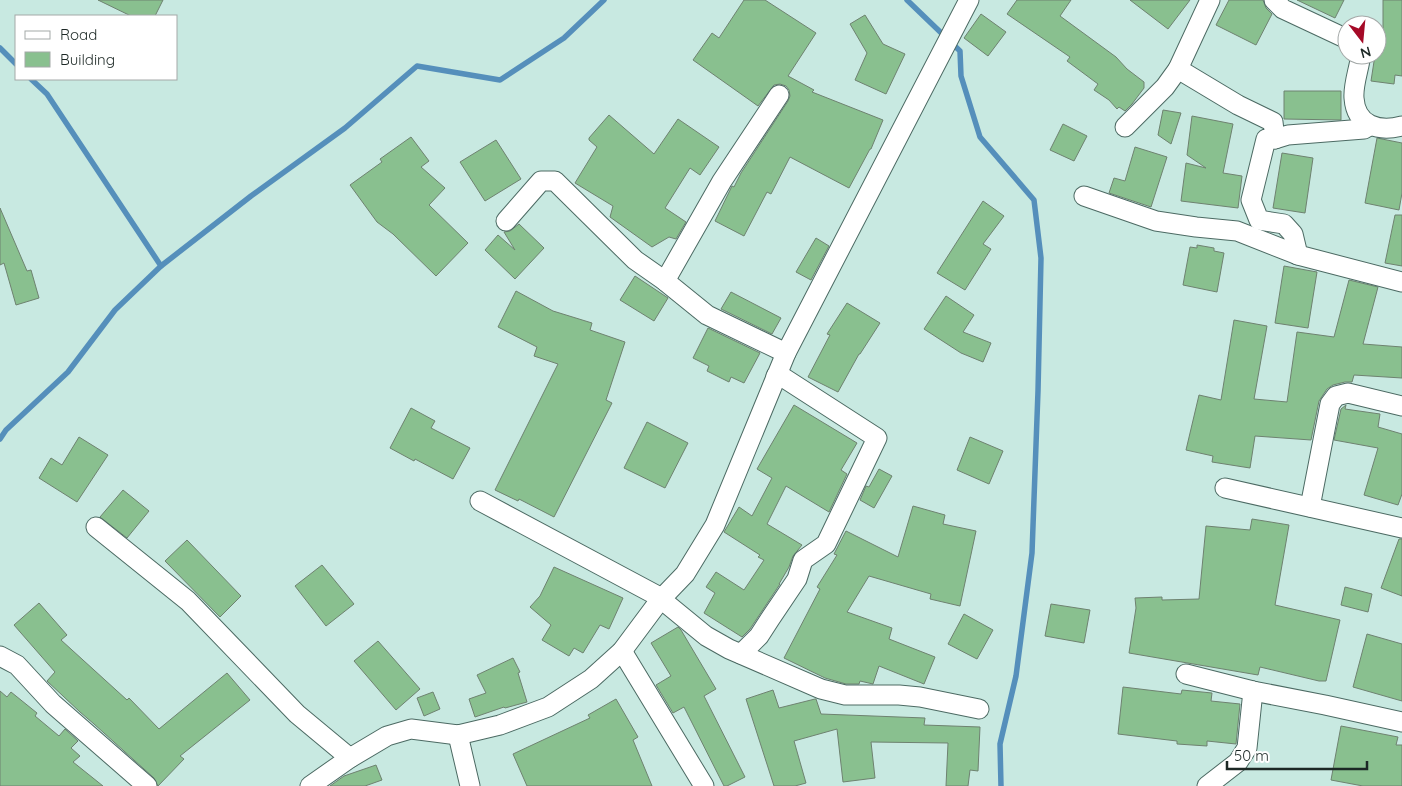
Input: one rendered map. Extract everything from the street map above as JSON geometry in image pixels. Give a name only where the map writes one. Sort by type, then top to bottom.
[{"type":"street","points":[[310,786],[350,758],[387,736],[411,729],[458,735],[500,725],[548,707],[590,679],[622,651],[660,600],[685,574],[715,525],[786,353],[969,0]]},
{"type":"street","points":[[1125,127],[1165,87],[1178,69],[1210,0]]},
{"type":"street","points":[[1274,0],[1283,9],[1337,35]]},
{"type":"street","points":[[1359,65],[1354,98],[1357,113],[1369,126],[1382,129],[1402,126]]},
{"type":"street","points":[[1178,69],[1238,105],[1273,122],[1275,138]]},
{"type":"street","points":[[666,281],[722,181],[778,95]]},
{"type":"street","points":[[1298,255],[1293,234],[1284,224],[1259,220],[1251,200],[1266,140],[1288,135],[1364,129],[1369,126]]},
{"type":"street","points":[[506,221],[541,181],[555,181],[635,260],[666,281],[707,315],[786,353]]},
{"type":"street","points":[[1084,196],[1156,221],[1237,231],[1298,255],[1402,282]]},
{"type":"street","points":[[741,654],[759,636],[797,579],[803,560],[826,544],[877,438],[784,378],[776,376]]},
{"type":"street","points":[[1310,507],[1330,404],[1336,396],[1348,393],[1402,406]]},
{"type":"street","points":[[1224,488],[1402,528]]},
{"type":"street","points":[[480,501],[656,595],[706,636],[741,654],[822,689],[845,695],[913,696],[978,709]]},
{"type":"street","points":[[96,527],[188,601],[297,714],[350,758]]},
{"type":"street","points":[[622,651],[704,786]]},
{"type":"street","points":[[0,656],[17,665],[53,704],[147,786]]},
{"type":"street","points":[[1186,674],[1253,691],[1402,722]]},
{"type":"street","points":[[1207,786],[1238,762],[1248,748],[1253,691]]},
{"type":"street","points":[[458,735],[470,786]]},
{"type":"building","points":[[98,0],[163,0],[156,15],[129,15]]},
{"type":"building","points":[[744,0],[765,0],[816,33],[788,76],[814,90],[812,92],[883,120],[871,149],[849,188],[790,157],[771,194],[767,192],[744,236],[715,221],[732,186],[734,187],[741,173],[788,101],[790,96],[789,90],[786,86],[780,84],[774,85],[758,106],[693,60],[712,33],[719,38]]},
{"type":"building","points":[[1017,0],[1071,0],[1060,16],[1116,57],[1127,69],[1144,82],[1144,88],[1132,104],[1125,111],[1119,107],[1117,109],[1109,100],[1094,90],[1098,84],[1067,61],[1070,57],[1007,14]]},
{"type":"building","points":[[1130,0],[1190,0],[1168,29]]},
{"type":"building","points":[[1229,0],[1263,0],[1266,8],[1272,14],[1256,45],[1216,25]]},
{"type":"building","points":[[1297,0],[1344,0],[1335,18]]},
{"type":"building","points":[[1383,0],[1402,0],[1402,76],[1395,75],[1394,84],[1371,81],[1373,65],[1387,65],[1387,15],[1383,15]]},
{"type":"building","points":[[981,14],[1006,32],[988,56],[964,38]]},
{"type":"building","points":[[865,15],[883,44],[905,54],[886,94],[855,80],[867,53],[850,24]]},
{"type":"building","points":[[1284,91],[1341,91],[1341,120],[1284,119]]},
{"type":"building","points":[[1163,110],[1181,113],[1171,144],[1158,135]]},
{"type":"building","points":[[609,115],[654,154],[678,119],[719,147],[700,175],[690,168],[665,208],[686,222],[676,239],[669,237],[652,247],[610,217],[613,206],[575,183],[597,147],[589,138]]},
{"type":"building","points":[[1192,116],[1233,124],[1223,173],[1242,176],[1238,208],[1181,201],[1186,163],[1206,168],[1187,155]]},
{"type":"building","points":[[1063,124],[1087,136],[1074,161],[1050,150]]},
{"type":"building","points":[[411,137],[429,161],[421,167],[445,188],[429,205],[468,243],[436,276],[393,234],[377,222],[350,185],[382,162],[380,159]]},
{"type":"building","points":[[1377,138],[1402,143],[1402,193],[1399,210],[1365,203]]},
{"type":"building","points":[[496,140],[521,179],[485,201],[460,162]]},
{"type":"building","points":[[1135,147],[1167,157],[1151,207],[1109,193],[1114,178],[1125,181]]},
{"type":"building","points":[[1282,153],[1313,158],[1305,213],[1273,208]]},
{"type":"building","points":[[983,201],[1004,216],[983,244],[991,249],[965,290],[937,273]]},
{"type":"building","points":[[0,208],[27,271],[31,270],[39,298],[16,305],[4,263],[0,265]]},
{"type":"building","points":[[1395,215],[1402,215],[1402,266],[1385,263]]},
{"type":"building","points":[[519,224],[544,248],[515,279],[485,250],[498,235],[515,250],[504,232],[510,231]]},
{"type":"building","points":[[816,238],[829,246],[811,280],[796,272]]},
{"type":"building","points":[[1197,245],[1214,248],[1214,251],[1224,253],[1217,292],[1183,285],[1190,247],[1197,248]]},
{"type":"building","points":[[1284,266],[1317,272],[1308,328],[1275,323]]},
{"type":"building","points":[[635,276],[668,298],[654,321],[620,300]]},
{"type":"building","points":[[1349,280],[1378,287],[1363,344],[1402,347],[1402,378],[1354,375],[1352,382],[1333,385],[1327,389],[1319,401],[1311,440],[1255,436],[1250,468],[1212,462],[1213,456],[1186,450],[1199,395],[1221,400],[1234,320],[1267,326],[1254,399],[1287,402],[1297,332],[1334,337]]},
{"type":"building","points":[[516,291],[553,311],[592,323],[590,330],[625,342],[606,400],[612,403],[554,517],[519,499],[518,501],[495,490],[558,364],[534,356],[537,347],[498,327]]},
{"type":"building","points":[[731,292],[781,318],[772,334],[721,309]]},
{"type":"building","points":[[946,296],[974,315],[963,332],[991,343],[983,362],[961,353],[924,329]]},
{"type":"building","points":[[847,303],[880,323],[859,354],[838,392],[808,377],[830,335],[827,334]]},
{"type":"building","points":[[708,328],[760,353],[744,383],[731,377],[729,382],[707,371],[709,366],[693,358]]},
{"type":"building","points":[[794,405],[857,443],[841,470],[847,474],[829,512],[786,486],[767,524],[802,545],[793,556],[780,584],[750,629],[742,637],[704,613],[715,593],[706,587],[716,572],[744,590],[764,560],[758,557],[760,555],[724,532],[739,507],[752,516],[772,478],[757,469]]},
{"type":"building","points":[[1346,405],[1345,409],[1380,414],[1378,427],[1402,434],[1402,494],[1398,505],[1364,495],[1378,448],[1334,440],[1341,409]]},
{"type":"building","points":[[411,408],[435,421],[431,428],[470,448],[453,479],[390,448]]},
{"type":"building","points":[[647,422],[688,443],[665,488],[624,468]]},
{"type":"building","points":[[79,437],[108,455],[77,502],[39,478],[51,458],[62,465]]},
{"type":"building","points":[[970,437],[1003,451],[989,484],[957,470]]},
{"type":"building","points":[[879,469],[892,476],[874,508],[860,500],[866,486],[869,487]]},
{"type":"building","points":[[123,490],[149,511],[127,538],[100,517]]},
{"type":"building","points":[[913,506],[945,515],[943,524],[976,531],[960,606],[930,599],[931,594],[869,576],[847,612],[892,628],[889,639],[935,657],[924,684],[879,666],[873,684],[860,681],[859,684],[846,684],[825,678],[784,658],[820,589],[817,587],[837,555],[834,554],[846,531],[898,557]]},
{"type":"building","points":[[1252,519],[1289,525],[1275,605],[1340,620],[1326,681],[1260,667],[1258,675],[1129,653],[1136,608],[1135,598],[1162,597],[1162,600],[1199,599],[1206,526],[1250,530]]},
{"type":"building","points":[[1399,539],[1402,539],[1402,596],[1381,588]]},
{"type":"building","points":[[187,540],[241,596],[220,617],[165,561]]},
{"type":"building","points":[[322,565],[354,604],[326,626],[295,586]]},
{"type":"building","points":[[554,567],[623,598],[609,629],[600,625],[583,653],[574,648],[569,656],[542,640],[551,625],[530,607],[540,596]]},
{"type":"building","points":[[1345,587],[1372,594],[1368,612],[1341,605]]},
{"type":"building","points":[[39,603],[67,635],[61,640],[127,700],[129,698],[159,729],[227,673],[250,700],[180,756],[184,759],[158,786],[154,778],[47,681],[55,672],[14,625]]},
{"type":"building","points":[[1051,604],[1090,610],[1084,643],[1045,636]]},
{"type":"building","points":[[964,614],[993,630],[977,659],[948,644]]},
{"type":"building","points":[[678,627],[716,689],[704,696],[745,777],[727,786],[724,786],[684,707],[673,713],[656,685],[671,676],[651,643]]},
{"type":"building","points":[[1367,634],[1402,644],[1402,701],[1353,687]]},
{"type":"building","points":[[378,641],[420,689],[396,710],[354,661]]},
{"type":"building","points":[[513,658],[520,672],[518,673],[527,702],[504,707],[475,717],[469,699],[486,693],[477,675]]},
{"type":"building","points":[[1123,687],[1181,694],[1182,690],[1212,693],[1211,701],[1240,704],[1236,744],[1207,741],[1207,746],[1177,744],[1177,741],[1118,734]]},
{"type":"building","points":[[773,690],[779,708],[816,699],[821,714],[925,718],[924,725],[980,727],[978,771],[970,770],[968,786],[946,786],[948,743],[871,742],[875,778],[843,782],[837,729],[794,741],[806,783],[795,786],[774,786],[746,699]]},
{"type":"building","points":[[0,691],[7,697],[11,692],[37,713],[35,716],[59,736],[65,729],[78,741],[71,748],[80,756],[73,762],[103,786],[0,786]]},
{"type":"building","points":[[433,692],[440,709],[424,716],[417,698]]},
{"type":"building","points":[[616,699],[638,737],[633,740],[652,786],[527,786],[513,754],[590,718],[588,715]]},
{"type":"building","points":[[1341,726],[1398,737],[1396,745],[1402,745],[1402,786],[1363,786],[1331,780]]},
{"type":"building","points":[[376,765],[382,780],[365,786],[330,786],[344,776]]},
{"type":"waterway","points":[[0,439],[6,430],[68,372],[115,310],[161,266],[251,196],[345,128],[417,66],[500,80],[564,38],[604,0]]},
{"type":"waterway","points":[[907,0],[960,51],[961,76],[980,137],[1034,200],[1041,258],[1032,553],[1016,676],[1000,744],[1001,786]]},
{"type":"waterway","points":[[0,48],[15,63]]},
{"type":"waterway","points":[[32,80],[47,94],[161,266]]}]
